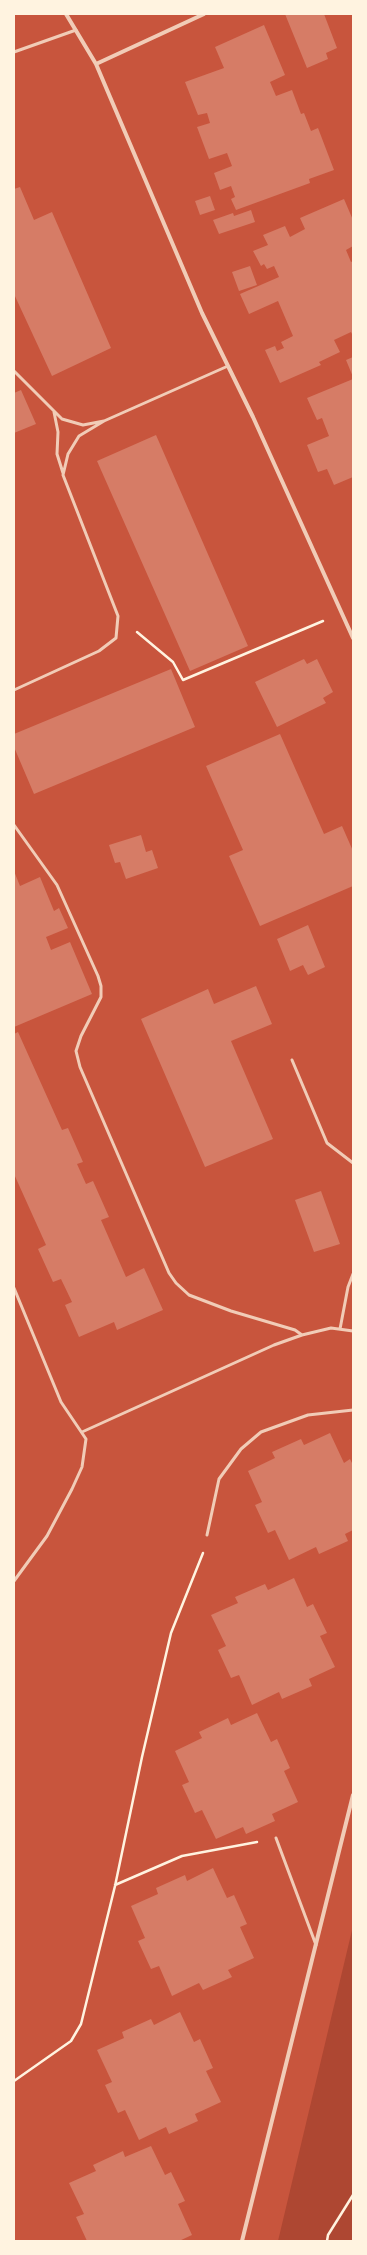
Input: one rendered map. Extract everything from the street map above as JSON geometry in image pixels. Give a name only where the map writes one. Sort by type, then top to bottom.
[{"type":"street","points":[[66,14],[96,64],[202,313],[228,366],[353,638]]},
{"type":"street","points":[[96,64],[204,14]]},
{"type":"street","points":[[242,2241],[353,1795]]},
{"type":"lane","points":[[14,52],[76,30]]},
{"type":"lane","points":[[63,475],[68,454],[79,436],[104,421],[228,366]]},
{"type":"lane","points":[[14,371],[25,379],[62,419],[83,425],[104,421]]},
{"type":"lane","points":[[14,690],[99,651],[116,638],[118,616],[63,475],[57,454],[58,432],[54,412]]},
{"type":"lane","points":[[14,825],[58,884],[99,981],[101,997],[98,1005],[86,1024],[76,1051],[80,1067],[170,1273],[176,1283],[189,1295],[231,1311],[295,1330],[302,1335]]},
{"type":"lane","points":[[292,1060],[326,1143],[353,1163]]},
{"type":"lane","points":[[340,1329],[348,1287],[353,1274]]},
{"type":"lane","points":[[14,1288],[61,1402],[86,1439],[82,1467],[46,1536],[14,1581]]},
{"type":"lane","points":[[82,1432],[274,1346],[302,1335],[331,1328],[353,1331]]},
{"type":"lane","points":[[207,1535],[219,1479],[246,1444],[261,1432],[308,1415],[353,1410]]},
{"type":"lane","points":[[276,1838],[316,1945]]},
{"type":"path","points":[[118,616],[173,662],[183,680],[342,613]]},
{"type":"path","points":[[14,2081],[71,2041],[81,2024],[115,1886],[142,1758],[171,1633],[203,1556],[207,1535]]},
{"type":"path","points":[[115,1886],[182,1856],[276,1838]]},
{"type":"path","points":[[327,2241],[328,2235],[353,2195]]},
{"type":"shaded area","points":[[353,1926],[353,2241],[278,2241]]},
{"type":"building","points":[[285,14],[324,14],[337,48],[326,53],[328,59],[307,68]]},
{"type":"building","points":[[264,25],[285,75],[270,82],[276,96],[292,90],[301,114],[304,113],[311,131],[318,128],[334,170],[309,179],[310,183],[236,210],[231,199],[235,197],[231,186],[220,190],[214,173],[232,166],[227,153],[209,159],[197,127],[210,123],[207,113],[198,115],[185,82],[224,68],[215,47]]},
{"type":"building","points":[[20,187],[34,220],[52,212],[111,348],[52,376],[14,294],[14,189]]},
{"type":"building","points":[[210,196],[215,210],[200,215],[195,201]]},
{"type":"building","points":[[344,199],[353,220],[353,246],[346,250],[351,262],[353,261],[353,336],[351,332],[334,340],[340,352],[319,362],[321,365],[280,383],[265,350],[275,346],[277,351],[284,348],[281,342],[293,336],[278,301],[249,314],[240,294],[279,277],[274,266],[267,269],[264,264],[261,266],[253,251],[268,245],[263,235],[285,226],[290,237],[305,229],[300,218]]},
{"type":"building","points":[[251,210],[255,222],[219,234],[213,220],[233,213],[234,216]]},
{"type":"building","points":[[250,266],[257,285],[239,291],[232,272]]},
{"type":"building","points":[[353,357],[353,377],[346,360]]},
{"type":"building","points":[[353,379],[353,477],[334,485],[327,469],[318,472],[307,445],[329,436],[322,418],[317,420],[307,398]]},
{"type":"building","points":[[21,390],[36,424],[14,433],[14,393]]},
{"type":"building","points":[[156,435],[248,646],[190,671],[97,461]]},
{"type":"building","points":[[304,659],[307,664],[317,659],[333,692],[323,698],[326,703],[277,727],[255,682]]},
{"type":"building","points":[[171,669],[195,727],[34,794],[14,747],[14,734]]},
{"type":"building","points":[[280,734],[324,834],[342,826],[353,851],[353,886],[260,926],[229,856],[243,850],[206,766]]},
{"type":"building","points":[[141,835],[146,852],[152,850],[158,868],[126,879],[120,862],[115,863],[109,845]]},
{"type":"building","points":[[14,871],[20,886],[40,877],[54,911],[59,908],[68,928],[46,937],[51,950],[70,942],[92,994],[14,1027]]},
{"type":"building","points":[[308,925],[325,967],[308,975],[303,965],[290,971],[277,939]]},
{"type":"building","points":[[256,986],[272,1024],[231,1041],[273,1139],[205,1167],[141,1019],[208,989],[214,1004]]},
{"type":"building","points":[[18,1032],[62,1130],[68,1128],[83,1162],[77,1164],[86,1184],[93,1181],[109,1217],[101,1220],[126,1277],[144,1268],[163,1310],[117,1330],[114,1322],[79,1337],[65,1305],[72,1302],[61,1279],[53,1282],[38,1249],[46,1245],[14,1174],[14,1034]]},
{"type":"building","points":[[321,1191],[340,1244],[314,1252],[295,1200]]},
{"type":"building","points":[[330,1433],[344,1463],[350,1459],[353,1465],[353,1530],[345,1534],[348,1541],[319,1554],[316,1547],[289,1560],[275,1530],[268,1533],[255,1505],[262,1502],[248,1471],[275,1458],[272,1452],[301,1439],[304,1445]]},
{"type":"building","points":[[294,1578],[307,1607],[313,1604],[327,1633],[320,1636],[335,1667],[309,1679],[312,1686],[282,1699],[279,1692],[252,1705],[239,1675],[231,1678],[218,1650],[226,1646],[211,1615],[238,1603],[235,1597],[265,1584],[268,1590]]},
{"type":"building","points":[[257,1713],[271,1742],[277,1739],[290,1768],[284,1771],[298,1802],[272,1814],[275,1821],[246,1834],[243,1827],[216,1839],[202,1810],[195,1813],[182,1785],[189,1782],[175,1751],[202,1738],[199,1732],[228,1718],[231,1725]]},
{"type":"building","points":[[213,1868],[227,1898],[234,1895],[247,1924],[240,1927],[254,1958],[228,1970],[232,1977],[203,1990],[199,1983],[172,1996],[159,1966],[151,1969],[138,1941],[145,1938],[131,1906],[158,1894],[156,1888],[185,1875],[187,1881]]},
{"type":"building","points":[[180,2012],[194,2042],[200,2039],[213,2068],[206,2071],[221,2102],[195,2114],[198,2121],[169,2134],[166,2127],[139,2140],[125,2110],[118,2113],[105,2085],[112,2082],[97,2050],[124,2038],[122,2032],[151,2019],[154,2025]]},
{"type":"building","points":[[151,2146],[165,2175],[171,2172],[185,2201],[178,2204],[192,2235],[179,2241],[87,2241],[76,2217],[84,2214],[69,2183],[96,2171],[93,2165],[123,2151],[125,2157]]}]
